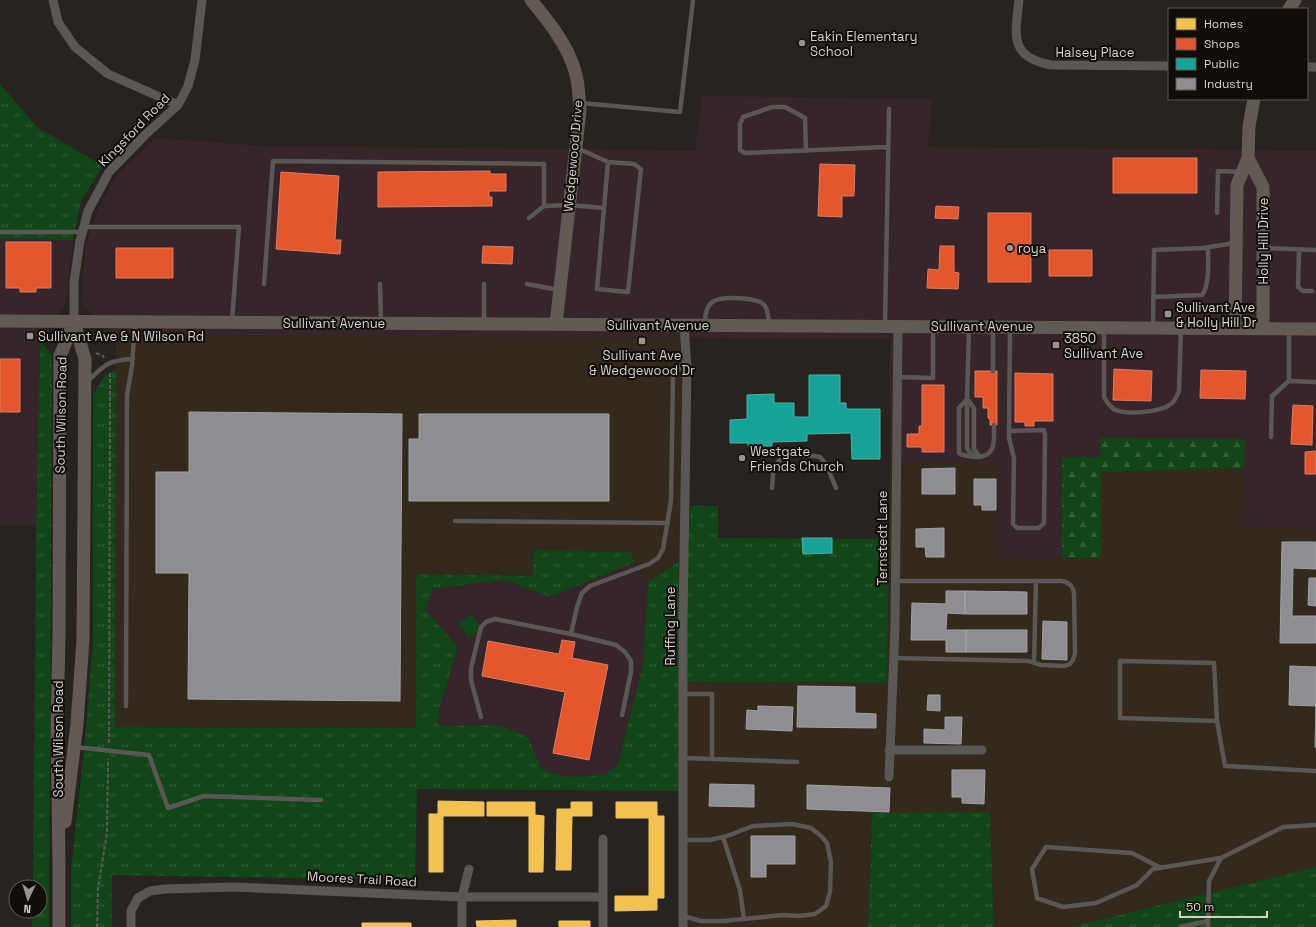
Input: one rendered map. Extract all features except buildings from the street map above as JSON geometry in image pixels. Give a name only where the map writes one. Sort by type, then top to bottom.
[{"type":"main road","name":"Wedgewood Drive","points":[[531,0],[558,35],[568,53],[575,71],[580,102],[556,324]]},
{"type":"main road","name":"Holly Hill Drive","points":[[1234,328],[1237,185],[1248,158],[1249,126],[1254,100]]},
{"type":"main road","name":"Holly Hill Drive","points":[[1248,158],[1263,187],[1263,328]]},
{"type":"main road","name":"Sullivant Avenue","points":[[0,321],[1316,329]]},
{"type":"main road","name":"South Wilson Road","points":[[60,863],[75,747],[83,640],[85,359],[74,322]]},
{"type":"main road","name":"South Wilson Road","points":[[59,927],[60,863],[57,728],[59,636],[60,356],[74,322]]},
{"type":"street","points":[[53,0],[58,22],[75,47],[108,74],[178,105]]},
{"type":"street","name":"Kingsford Road","points":[[74,322],[74,282],[83,229],[88,211],[109,172],[146,134],[178,105],[188,86],[195,60],[202,0]]},
{"type":"street","name":"Halsey Place","points":[[1019,0],[1016,33],[1018,44],[1023,53],[1038,63],[1051,65],[1168,66]]},
{"type":"street","name":"Ruffing Lane","points":[[683,927],[683,619],[687,359],[684,325]]},
{"type":"street","name":"Ternstedt Lane","points":[[889,777],[895,627],[898,326]]},
{"type":"street","points":[[889,750],[982,750]]},
{"type":"street","points":[[603,839],[603,927]]},
{"type":"street","points":[[462,927],[462,897],[469,869]]},
{"type":"street","name":"Moores Trail Road","points":[[131,927],[131,912],[138,898],[150,891],[165,889],[242,888],[462,897],[603,897]]},
{"type":"lane","points":[[580,102],[680,112],[693,0]]},
{"type":"lane","points":[[806,150],[805,118],[785,107],[772,107],[743,117],[740,124],[740,150],[745,153],[888,147]]},
{"type":"lane","points":[[885,326],[889,109]]},
{"type":"lane","points":[[576,148],[608,162],[634,164],[641,169],[628,292],[597,289],[608,162]]},
{"type":"lane","points":[[264,284],[274,161],[544,164],[544,206]]},
{"type":"lane","points":[[1216,213],[1218,171],[1242,172]]},
{"type":"lane","points":[[529,218],[544,206],[569,205],[604,208]]},
{"type":"lane","points":[[0,232],[83,229],[239,227],[232,323]]},
{"type":"lane","points":[[1153,327],[1154,250],[1208,248],[1236,242]]},
{"type":"lane","points":[[1153,297],[1202,295],[1207,284],[1208,248]]},
{"type":"lane","points":[[1263,248],[1316,250]]},
{"type":"lane","points":[[1298,250],[1298,287],[1303,291],[1312,292]]},
{"type":"lane","points":[[380,284],[381,324]]},
{"type":"lane","points":[[484,284],[484,324]]},
{"type":"lane","points":[[527,284],[560,290]]},
{"type":"lane","points":[[705,325],[706,313],[709,304],[714,301],[724,299],[749,299],[758,301],[765,305],[768,312],[769,326]]},
{"type":"lane","points":[[126,706],[127,395],[133,359],[135,323]]},
{"type":"lane","points":[[897,377],[933,378],[933,326]]},
{"type":"lane","points":[[969,326],[967,399],[960,408],[959,453],[963,456],[980,457],[986,455],[994,446],[994,425]]},
{"type":"lane","points":[[993,327],[993,371]]},
{"type":"lane","points":[[1009,431],[1044,430],[1044,523],[1039,528],[1017,528],[1013,524],[1014,458],[1009,438],[1009,431],[1010,327]]},
{"type":"lane","points":[[1104,327],[1104,397],[1109,405],[1116,410],[1124,412],[1151,411],[1172,404],[1180,391],[1181,328]]},
{"type":"lane","points":[[1289,328],[1289,381]]},
{"type":"lane","points":[[84,384],[106,364],[121,359],[133,359]]},
{"type":"lane","points":[[571,634],[577,607],[582,593],[590,586],[649,564],[658,558],[664,549],[671,501],[673,376],[687,359]]},
{"type":"lane","points":[[1270,437],[1272,396],[1289,381],[1316,382]]},
{"type":"lane","points":[[967,399],[974,408],[974,449],[980,457]]},
{"type":"lane","points":[[772,488],[775,466],[780,460],[788,456],[810,455],[820,457],[826,464],[836,488]]},
{"type":"lane","points":[[455,521],[668,522]]},
{"type":"lane","points":[[893,658],[1029,661],[1041,665],[1065,666],[1070,664],[1075,654],[1074,594],[1073,587],[1069,583],[1062,581],[895,581]]},
{"type":"lane","points":[[1034,662],[1036,581]]},
{"type":"lane","points":[[481,717],[471,680],[472,668],[481,627],[486,622],[495,619],[571,634],[616,645],[625,652],[631,661],[631,672],[622,715]]},
{"type":"lane","points":[[1217,721],[1120,718],[1120,661],[1214,663],[1217,721],[1225,766],[1316,770]]},
{"type":"lane","points":[[683,694],[712,694],[712,759]]},
{"type":"lane","points":[[75,747],[149,755],[168,808],[204,796],[321,800]]},
{"type":"lane","points":[[684,758],[797,762]]},
{"type":"lane","points":[[683,840],[710,840],[753,826],[792,824],[810,828],[821,836],[827,843],[831,862],[830,892],[826,906],[815,914],[800,916],[783,915],[724,921],[701,921],[683,916]]},
{"type":"lane","points":[[1161,868],[1132,853],[1046,847],[1032,869],[1037,898],[1063,907],[1096,903],[1137,885],[1153,869],[1161,868],[1221,858],[1283,827],[1316,825]]},
{"type":"lane","points":[[723,837],[740,890],[744,919]]},
{"type":"lane","points":[[1208,927],[1209,881],[1221,858]]},
{"type":"lane","points":[[1181,927],[1208,921]]},
{"type":"path","points":[[82,351],[103,356],[110,374],[107,833],[98,888],[98,927]]},
{"type":"shaded area","points":[[702,96],[932,99],[928,147],[1316,151],[1316,529],[1243,527],[1244,439],[1100,438],[1100,457],[1062,457],[1062,558],[997,559],[998,463],[890,463],[890,339],[116,335],[81,304],[86,244],[100,205],[117,175],[155,138],[264,146],[695,151]]},
{"type":"shaded area","points":[[0,239],[73,240],[66,302],[40,339],[36,525],[0,525]]},
{"type":"shaded area","points":[[116,335],[691,338],[690,506],[688,562],[679,561],[648,582],[630,552],[534,550],[534,576],[416,574],[416,728],[115,727]]},
{"type":"shaded area","points":[[890,463],[998,463],[997,559],[1101,558],[1101,472],[1244,468],[1243,527],[1316,529],[1316,867],[1070,927],[994,927],[990,813],[872,813],[868,927],[679,927],[677,682],[887,683]]},
{"type":"shaded area","points":[[635,562],[648,582],[643,665],[618,764],[604,775],[566,777],[541,769],[528,737],[499,725],[438,726],[439,709],[458,647],[425,610],[432,589],[504,580],[550,597]]},
{"type":"green space","points":[[0,84],[37,127],[103,166],[81,201],[73,240],[0,239]]},
{"type":"green space","points":[[40,339],[52,356],[49,927],[32,927],[32,919],[48,919],[48,879],[33,879],[36,525]]},
{"type":"green space","points":[[116,370],[115,727],[416,728],[416,574],[533,576],[534,550],[630,552],[635,562],[550,597],[504,580],[433,589],[425,610],[458,647],[439,709],[438,726],[499,725],[528,737],[541,769],[566,777],[604,775],[618,764],[643,665],[648,582],[679,561],[678,791],[417,789],[415,880],[112,875],[112,927],[71,927],[71,870],[86,731],[93,641],[93,395],[105,375]]},
{"type":"green space","points":[[1100,438],[1245,439],[1244,468],[1101,472],[1101,558],[1062,558],[1062,457],[1100,457]]},
{"type":"green space","points":[[690,506],[718,506],[718,538],[889,539],[887,683],[688,682],[685,666]]},
{"type":"green space","points":[[472,614],[482,629],[469,638],[458,624]]},
{"type":"green space","points":[[990,812],[994,927],[868,927],[872,813]]},
{"type":"green space","points":[[1316,867],[1316,927],[1070,927]]},
{"type":"place","name":"Eakin Elementary School","points":[[802,43]]},
{"type":"place","name":"roya","points":[[1010,248]]},
{"type":"place","name":"Sullivant Ave & Holly Hill Dr","points":[[1168,314]]},
{"type":"place","name":"Sullivant Ave & N Wilson Rd","points":[[30,336]]},
{"type":"place","name":"Sullivant Ave & Wedgewood Dr","points":[[642,341]]},
{"type":"place","name":"3850 Sullivant Ave","points":[[1056,345]]},
{"type":"place","name":"Westgate Friends Church","points":[[742,458]]}]
